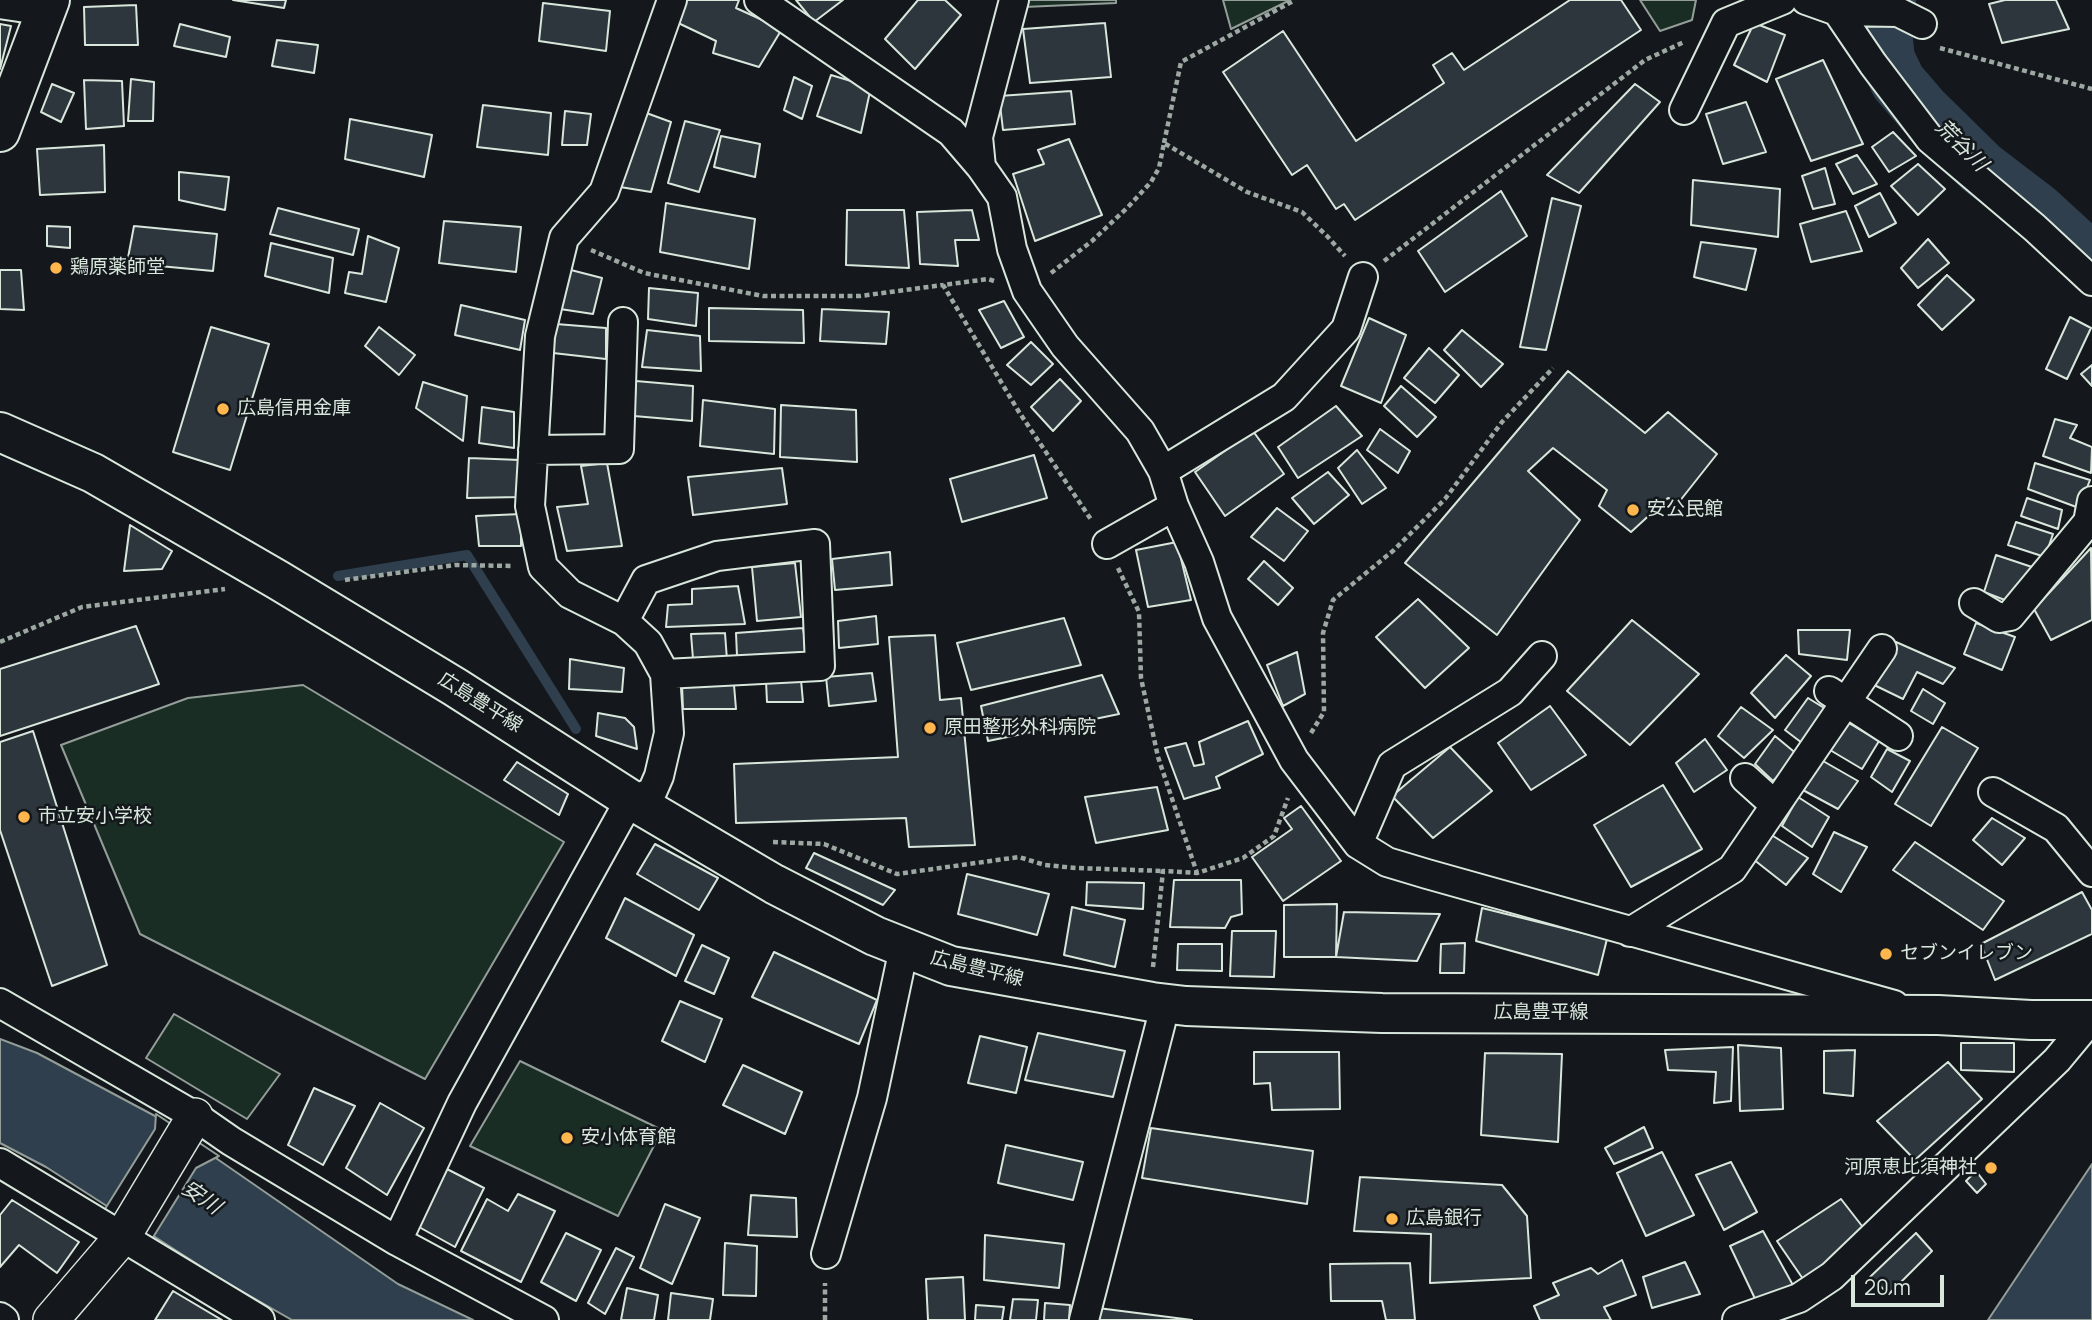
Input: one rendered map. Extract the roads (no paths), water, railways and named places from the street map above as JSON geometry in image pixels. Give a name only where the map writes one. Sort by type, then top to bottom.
[{"type":"main road","points":[[0,132],[48,6]]},
{"type":"main road","name":"広島豊平線","points":[[0,432],[93,473],[278,580],[455,687],[634,801],[774,884],[904,948],[963,968],[1126,998],[1186,1006],[1382,1013],[1938,1015],[2031,1020],[2091,1019]]},
{"type":"street","points":[[397,1241],[462,1103],[622,814],[634,801],[652,792],[659,776],[669,733],[665,674],[648,643],[624,621],[570,594],[543,567],[530,506],[540,336],[565,238],[604,192],[672,0]]},
{"type":"street","points":[[759,0],[930,116],[951,132],[981,167],[1002,197],[1012,250],[1027,291],[1065,346],[1140,430],[1163,471],[1174,506],[1199,562],[1217,618],[1294,760],[1357,844],[1387,862],[1867,998],[1938,1015]]},
{"type":"street","points":[[981,167],[978,137],[1014,0]]},
{"type":"street","points":[[1684,110],[1726,23],[1782,0]]},
{"type":"street","points":[[1819,3],[1910,18]]},
{"type":"street","points":[[1819,3],[1873,64],[1930,139],[2035,228],[2092,281]]},
{"type":"street","points":[[0,4],[48,6]]},
{"type":"street","points":[[1163,471],[1284,397],[1346,329],[1363,277]]},
{"type":"street","points":[[533,450],[619,449],[623,322]]},
{"type":"street","points":[[1107,544],[1174,506]]},
{"type":"street","points":[[1974,603],[1998,618],[2010,616],[2091,517]]},
{"type":"street","points":[[624,621],[646,580],[717,555],[815,544],[820,666],[665,674]]},
{"type":"street","points":[[1630,932],[1732,869],[1775,806],[1838,697],[1882,649]]},
{"type":"street","points":[[1357,844],[1392,765],[1510,692],[1542,656]]},
{"type":"street","points":[[1838,697],[1898,736]]},
{"type":"street","points":[[1745,778],[1775,806]]},
{"type":"street","points":[[1993,792],[2056,828],[2092,872]]},
{"type":"street","points":[[826,1254],[872,1098],[904,948]]},
{"type":"street","points":[[0,1003],[189,1126],[231,1141],[397,1241],[544,1320]]},
{"type":"street","points":[[1737,1320],[1799,1298],[1832,1276],[2057,1059],[2091,1019]]},
{"type":"street","points":[[1084,1320],[1161,1022]]},
{"type":"street","points":[[51,1320],[123,1236],[189,1126]]},
{"type":"street","points":[[0,1163],[260,1320]]},
{"type":"street","points":[[0,1317],[4,1320]]},
{"type":"water","name":"安川","points":[[0,1039],[37,1053],[155,1116],[398,1284],[473,1320],[292,1320],[222,1280],[46,1167],[0,1143]]},
{"type":"water","points":[[2092,1164],[2092,1320],[1988,1320]]},
{"type":"waterway","name":"荒谷川","points":[[1888,0],[1884,32],[1887,59],[1898,82],[1923,111],[1981,168],[2036,210],[2092,261]]},
{"type":"waterway","points":[[338,576],[467,555],[576,729]]},
{"type":"place","name":"鶏原薬師堂","points":[[56,268]]},
{"type":"place","name":"広島信用金庫","points":[[223,409]]},
{"type":"place","name":"安公民館","points":[[1633,510]]},
{"type":"place","name":"原田整形外科病院","points":[[930,728]]},
{"type":"place","name":"市立安小学校","points":[[24,817]]},
{"type":"place","name":"セブンイレブン","points":[[1886,954]]},
{"type":"place","name":"安小体育館","points":[[567,1138]]},
{"type":"place","name":"河原恵比須神社","points":[[1991,1168]]},
{"type":"place","name":"広島銀行","points":[[1392,1219]]}]
